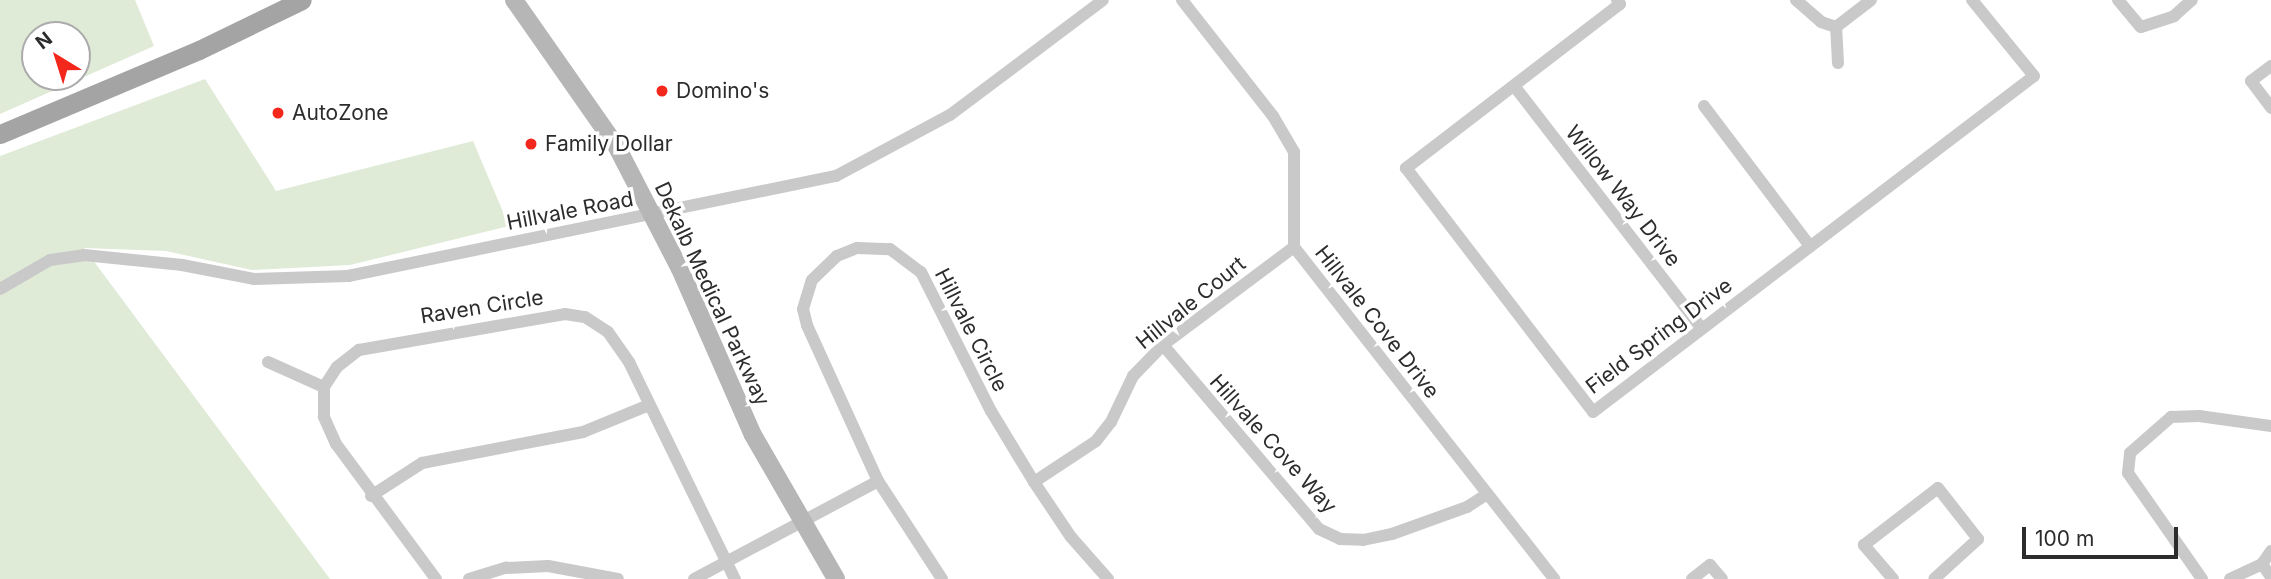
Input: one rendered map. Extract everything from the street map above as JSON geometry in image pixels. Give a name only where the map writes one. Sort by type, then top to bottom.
[{"type":"main road","points":[[0,134],[200,50],[302,0]]},
{"type":"main road","name":"Dekalb Medical Parkway","points":[[514,0],[617,147],[754,435],[800,522],[836,579]]},
{"type":"street","name":"Hillvale Road","points":[[0,289],[50,260],[85,255],[182,265],[254,279],[348,276],[836,176],[880,156],[950,115],[1103,0]]},
{"type":"street","name":"Hillvale Cove Drive","points":[[1182,0],[1273,116],[1294,152],[1294,247],[1554,579]]},
{"type":"street","name":"Field Spring Drive","points":[[1617,0],[1620,4],[1406,168],[1593,412],[2034,76],[1972,0]]},
{"type":"street","points":[[1796,0],[1821,22],[1836,27]]},
{"type":"street","points":[[1836,27],[1871,0]]},
{"type":"street","points":[[2118,0],[2141,27],[2165,21],[2192,0]]},
{"type":"street","points":[[1836,27],[1838,63]]},
{"type":"street","points":[[2271,66],[2251,81],[2271,108]]},
{"type":"street","name":"Willow Way Drive","points":[[1515,87],[1701,328]]},
{"type":"street","points":[[1704,106],[1810,246]]},
{"type":"street","name":"Hillvale Circle","points":[[942,579],[878,481],[822,364],[803,309],[812,280],[837,256],[857,247],[890,249],[921,272],[991,411],[1034,482],[1071,537],[1108,579]]},
{"type":"street","name":"Hillvale Court","points":[[1034,482],[1096,441],[1111,422],[1133,376],[1163,345],[1294,247]]},
{"type":"street","name":"Raven Circle","points":[[324,387],[337,368],[359,350],[565,314],[585,317],[608,332],[629,362],[735,579]]},
{"type":"street","name":"Hillvale Cove Way","points":[[1163,345],[1319,529],[1340,539],[1363,540],[1392,534],[1466,507],[1487,494]]},
{"type":"street","points":[[268,362],[324,387],[324,417],[371,496],[436,579]]},
{"type":"street","points":[[371,496],[422,463],[583,432],[649,405]]},
{"type":"street","points":[[2202,579],[2133,483],[2128,473],[2130,453],[2171,417],[2199,416],[2271,426]]},
{"type":"street","points":[[694,579],[878,481]]},
{"type":"street","points":[[1893,579],[1864,545],[1938,488],[1978,539],[1942,577]]},
{"type":"street","points":[[2230,579],[2262,564],[2271,551]]},
{"type":"street","points":[[2262,564],[2271,578]]},
{"type":"street","points":[[1692,579],[1710,565],[1722,579]]},
{"type":"street","points":[[469,579],[506,568],[548,566],[618,579]]},
{"type":"green space","points":[[0,0],[135,0],[154,46],[91,74],[91,21],[21,21],[21,91],[52,91],[0,114]]},
{"type":"green space","points":[[205,79],[276,191],[473,141],[509,226],[350,265],[252,270],[166,251],[84,248],[330,579],[0,579],[0,156]]},
{"type":"place","name":"Domino's","points":[[662,91]]},
{"type":"place","name":"AutoZone","points":[[278,113]]},
{"type":"place","name":"Family Dollar","points":[[531,144]]}]
